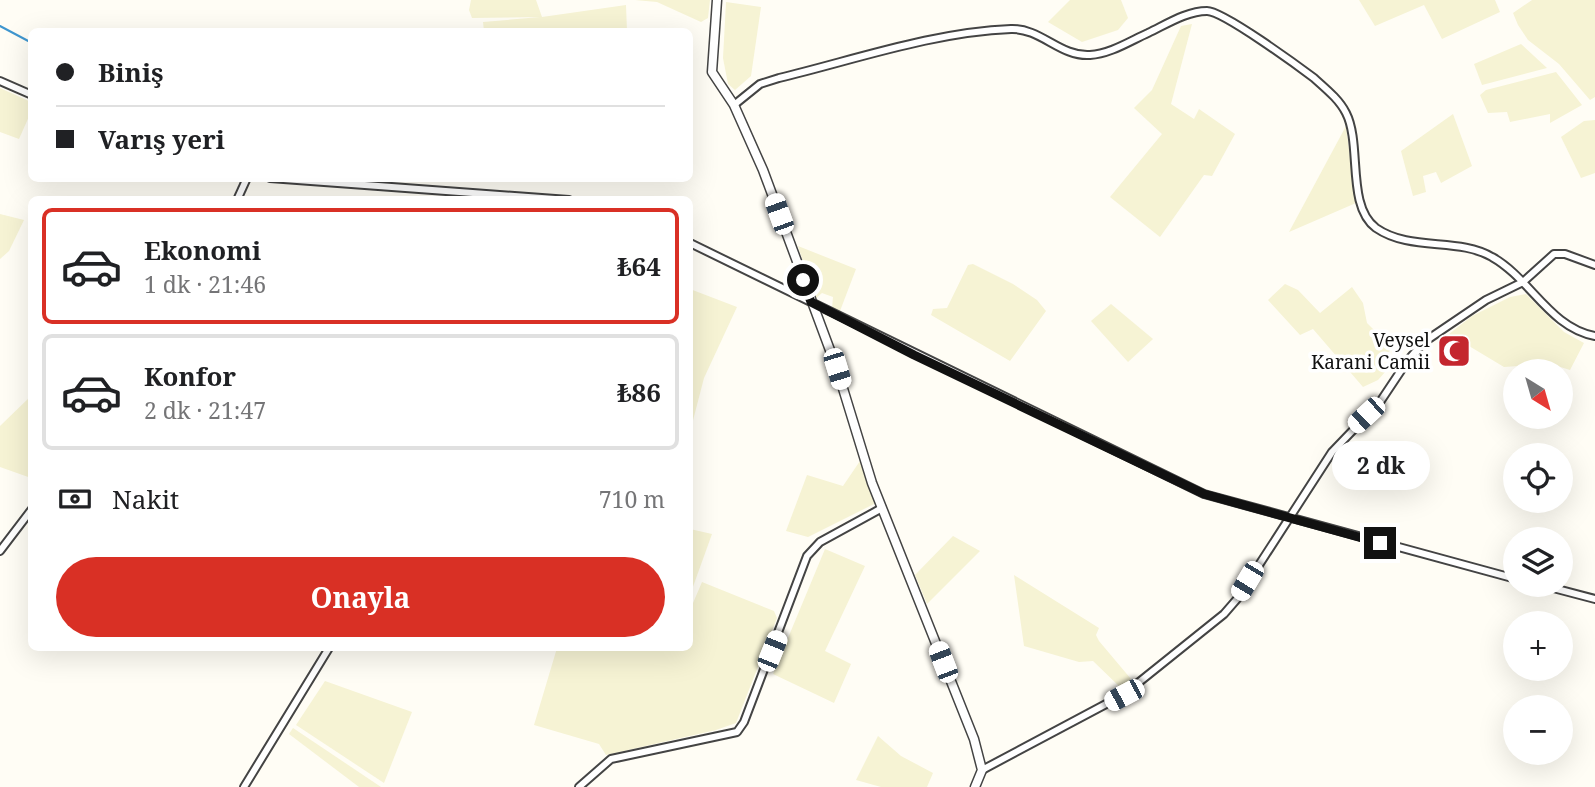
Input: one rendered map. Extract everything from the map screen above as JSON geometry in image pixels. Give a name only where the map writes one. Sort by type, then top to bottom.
[{"type":"street","points":[[717,0],[711,53],[712,72],[734,105],[763,170],[837,369],[882,508],[974,739],[982,769],[975,787]]},
{"type":"street","points":[[734,105],[760,84],[941,38],[1013,29],[1030,31],[1073,54],[1091,55],[1111,50],[1186,15],[1209,10],[1237,25],[1311,76],[1334,96],[1346,113],[1362,211],[1373,226],[1396,239],[1484,252],[1524,282],[1557,317],[1581,333],[1595,336]]},
{"type":"street","points":[[0,81],[28,93]]},
{"type":"street","points":[[324,182],[515,196]]},
{"type":"street","points":[[693,244],[1142,467],[1204,494],[1503,575]]},
{"type":"street","points":[[982,769],[1124,695],[1150,677],[1237,599],[1287,517],[1332,452],[1380,402],[1408,360],[1424,342],[1486,300],[1524,282],[1554,254],[1565,254],[1595,265]]},
{"type":"street","points":[[579,787],[611,759],[737,732],[753,698],[807,556],[820,542],[882,508]]},
{"type":"street","points":[[0,551],[28,514]]},
{"type":"street","points":[[1573,593],[1595,599]]},
{"type":"street","points":[[244,787],[327,651]]},
{"type":"shaded area","points":[[471,0],[536,0],[542,17],[626,5],[627,28],[484,28],[483,22],[540,17],[472,18],[469,10]]},
{"type":"shaded area","points":[[635,0],[710,0],[708,18],[701,22],[657,2]]},
{"type":"shaded area","points":[[1070,0],[1121,0],[1128,18],[1118,30],[1082,42],[1048,22]]},
{"type":"shaded area","points":[[1359,0],[1495,0],[1500,12],[1442,39],[1424,5],[1375,26]]},
{"type":"shaded area","points":[[1532,0],[1595,0],[1595,97],[1590,100],[1559,64],[1528,40],[1518,25],[1513,13]]},
{"type":"shaded area","points":[[726,2],[761,7],[751,76],[735,90],[728,84],[723,58]]},
{"type":"shaded area","points":[[1192,24],[1171,104],[1194,119],[1199,109],[1235,134],[1212,176],[1204,175],[1160,237],[1110,197],[1162,134],[1134,108],[1152,90],[1181,26]]},
{"type":"shaded area","points":[[1521,44],[1547,68],[1482,85],[1474,64]]},
{"type":"shaded area","points":[[1556,72],[1582,105],[1550,123],[1550,114],[1510,122],[1507,112],[1488,113],[1480,95],[1486,90]]},
{"type":"shaded area","points":[[0,88],[28,101],[28,119],[19,139],[0,132]]},
{"type":"shaded area","points":[[1453,114],[1472,166],[1441,183],[1436,172],[1423,176],[1426,192],[1413,196],[1401,151]]},
{"type":"shaded area","points":[[1595,120],[1595,173],[1581,178],[1561,137],[1584,121]]},
{"type":"shaded area","points":[[1346,126],[1356,203],[1289,232]]},
{"type":"shaded area","points":[[0,214],[24,220],[9,251],[0,259]]},
{"type":"shaded area","points":[[798,246],[856,269],[840,311],[832,308],[833,297],[822,293],[815,299]]},
{"type":"shaded area","points":[[973,264],[1013,284],[1037,300],[1046,311],[1010,361],[931,315],[933,309],[947,308],[968,265]]},
{"type":"shaded area","points":[[1285,284],[1298,290],[1320,313],[1352,287],[1363,303],[1367,323],[1392,348],[1382,361],[1386,371],[1378,380],[1363,387],[1313,329],[1300,335],[1268,300]]},
{"type":"shaded area","points":[[693,290],[737,307],[704,378],[693,420]]},
{"type":"shaded area","points":[[1526,294],[1564,332],[1584,343],[1573,364],[1573,359],[1503,359],[1503,366],[1449,334],[1472,316],[1510,297]]},
{"type":"shaded area","points":[[1111,304],[1153,339],[1128,362],[1091,321]]},
{"type":"shaded area","points":[[28,399],[28,477],[0,467],[0,426]]},
{"type":"shaded area","points":[[860,461],[876,503],[808,537],[786,531],[807,475],[843,486]]},
{"type":"shaded area","points":[[693,530],[712,534],[693,587]]},
{"type":"shaded area","points":[[953,536],[980,551],[927,604],[915,575]]},
{"type":"shaded area","points":[[825,549],[865,566],[825,651],[851,664],[834,703],[773,674]]},
{"type":"shaded area","points":[[1014,575],[1099,628],[1096,635],[1099,641],[1131,679],[1122,689],[1093,661],[1079,662],[1024,646]]},
{"type":"shaded area","points":[[702,582],[774,611],[777,618],[736,723],[606,755],[599,744],[534,725],[556,651],[693,651],[693,603]]},
{"type":"shaded area","points":[[325,681],[412,712],[384,783],[296,725]]},
{"type":"shaded area","points":[[293,728],[381,787],[359,787],[289,734]]},
{"type":"shaded area","points":[[878,736],[901,756],[933,773],[927,787],[881,787],[856,780]]},
{"type":"waterway","points":[[0,26],[28,41]]},
{"type":"place","name":"Veysel Karani Camii","points":[[1454,351]]},
{"type":"route","points":[[803,280],[811,302],[1142,467],[1204,494],[1380,543]]}]
